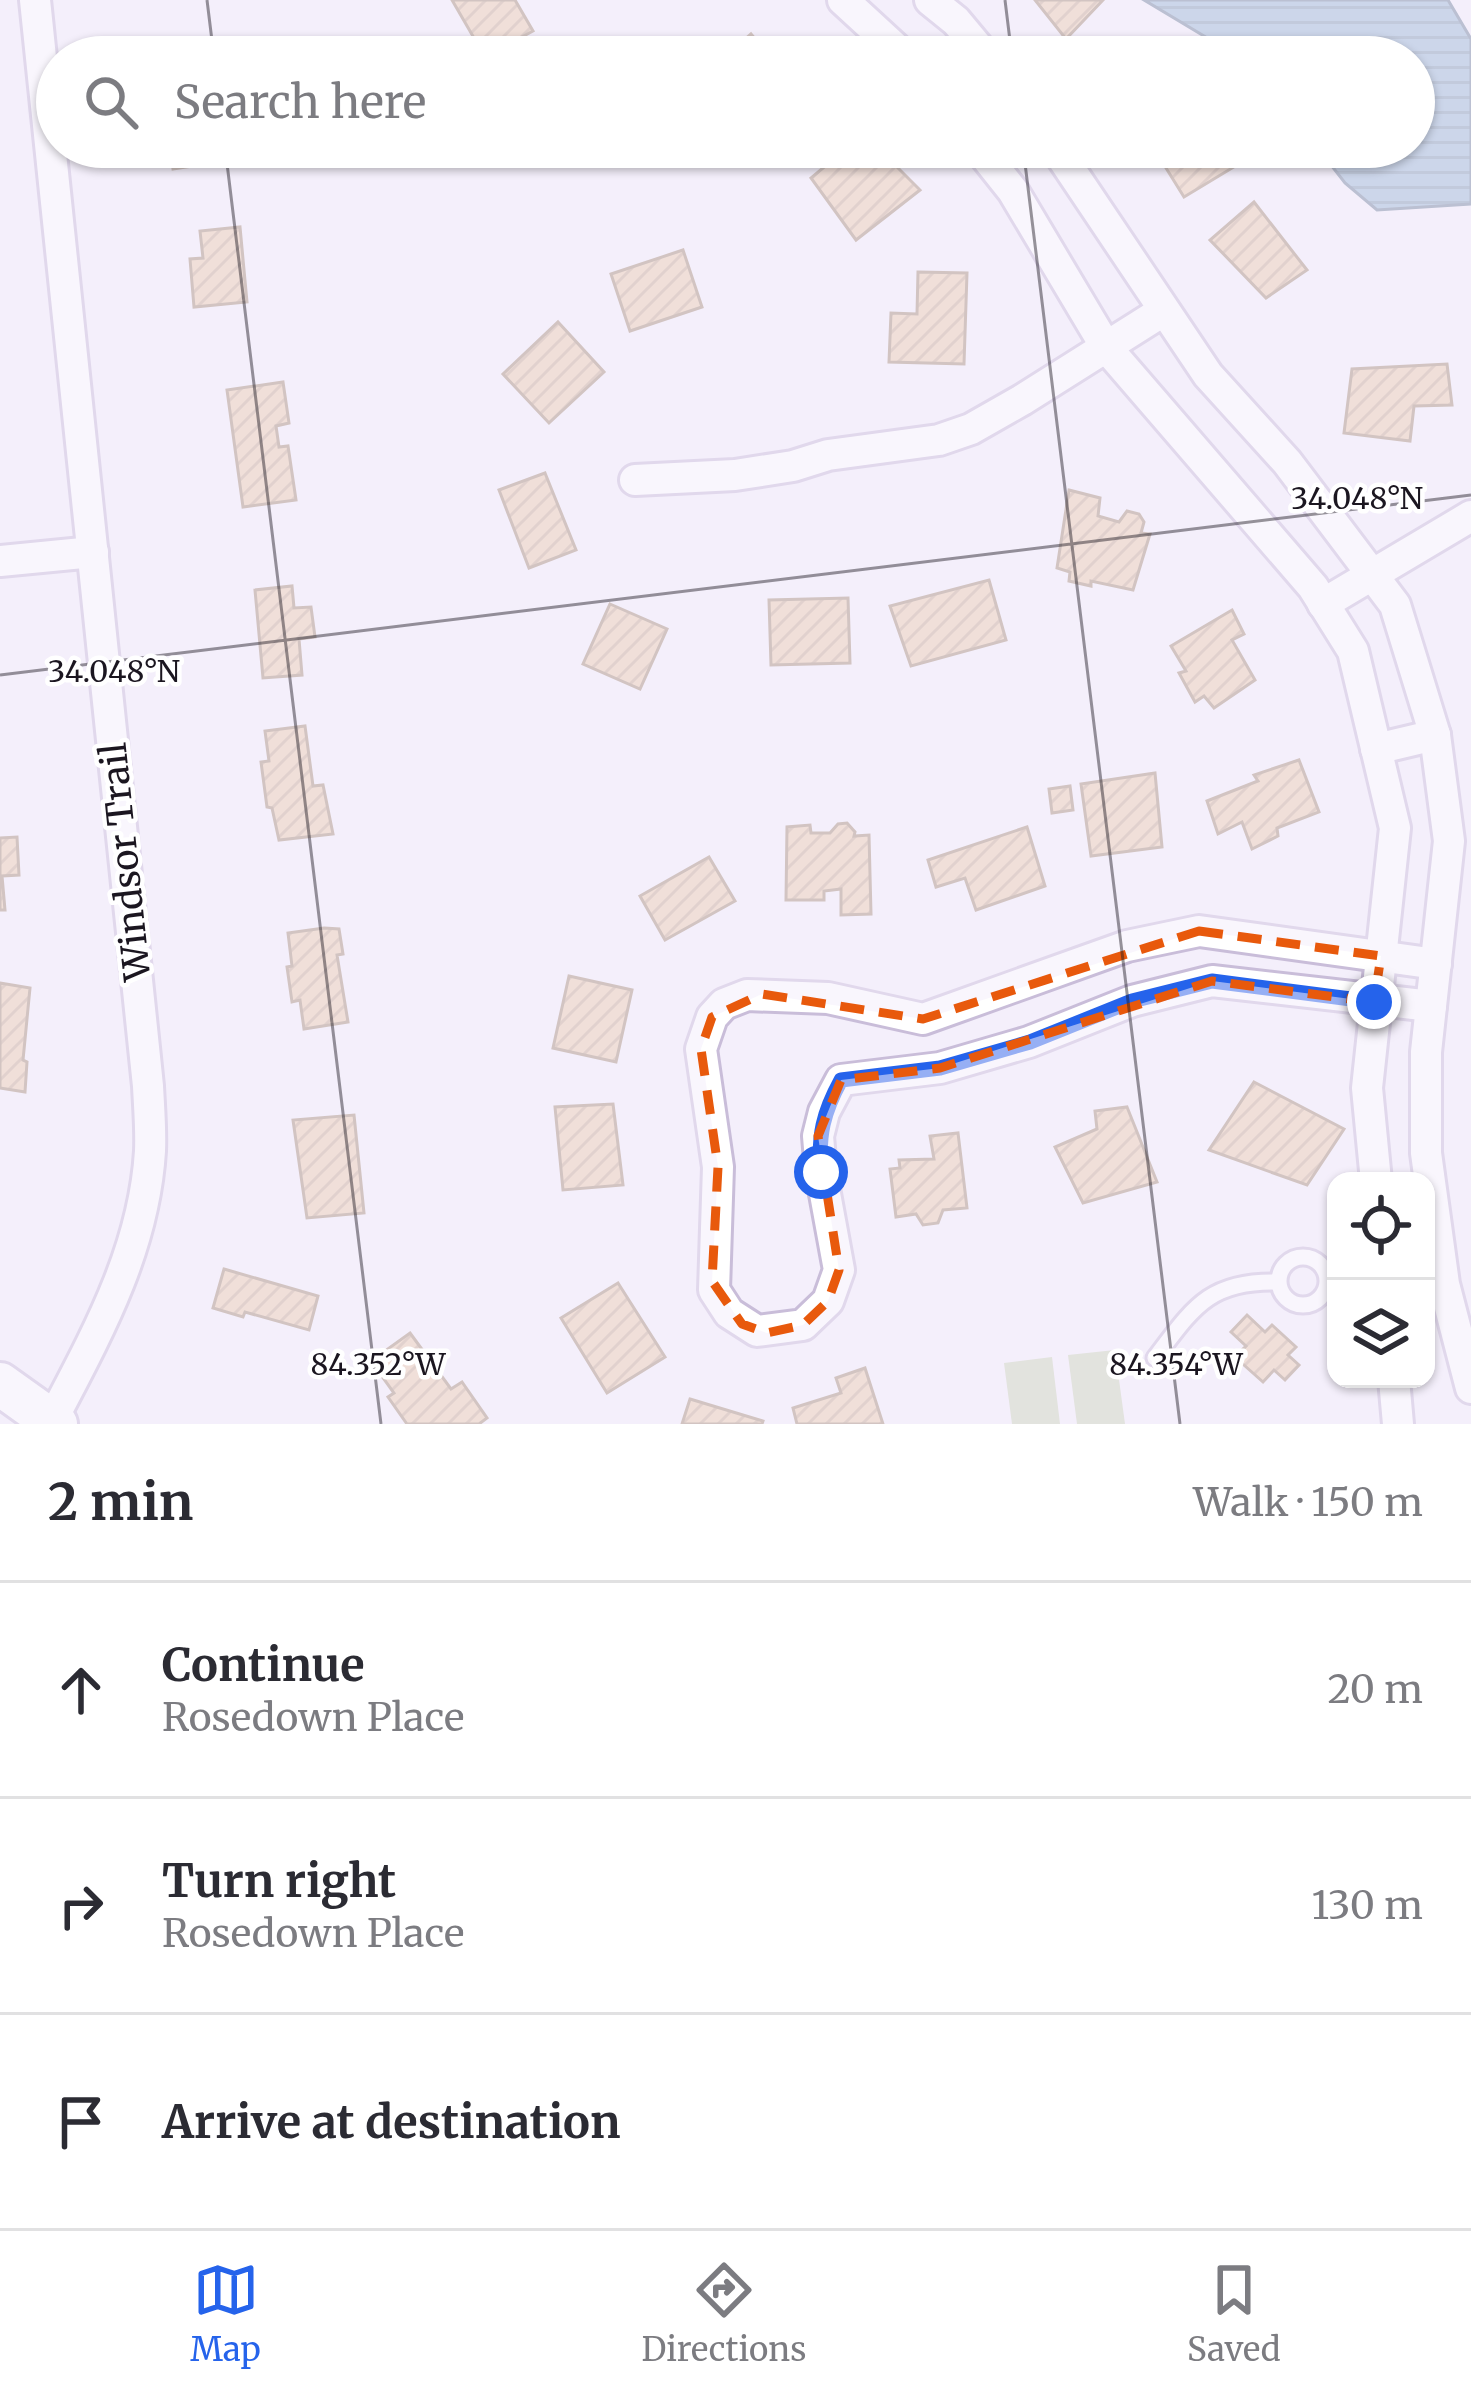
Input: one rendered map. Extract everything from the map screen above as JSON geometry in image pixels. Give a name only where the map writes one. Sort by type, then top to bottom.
[{"type":"street","name":"Windsor Trail","points":[[35,0],[39,36]]},
{"type":"street","points":[[843,0],[882,36]]},
{"type":"street","points":[[930,0],[968,36]]},
{"type":"street","name":"Windsor Trail","points":[[53,168],[148,1086],[150,1150],[142,1214],[126,1269],[54,1422]]},
{"type":"street","points":[[995,168],[1106,347],[1313,587],[1353,651],[1395,828],[1367,1088],[1375,1172]]},
{"type":"street","points":[[1069,168],[1208,375],[1287,463],[1395,604],[1435,735],[1449,841],[1426,1052],[1426,1153],[1435,1280]]},
{"type":"street","points":[[635,480],[736,475],[793,466],[828,454],[939,440],[971,429],[1162,311]]},
{"type":"street","points":[[1324,604],[1471,516]]},
{"type":"street","points":[[0,561],[93,552]]},
{"type":"street","points":[[1376,749],[1435,735]]},
{"type":"street","points":[[1431,1006],[1212,981],[1132,1001],[1030,1042],[940,1068],[841,1080],[818,1136],[839,1270],[828,1301],[803,1325],[767,1333],[742,1324],[729,1313],[712,1281],[718,1167],[700,1048],[712,1017],[724,1004],[763,994],[828,998],[922,1019],[1112,952],[1199,931],[1436,964]]},
{"type":"street","points":[[1112,952],[1132,1001]]},
{"type":"street","points":[[1435,1284],[1471,1388]]},
{"type":"street","points":[[0,1384],[54,1422]]},
{"type":"street","points":[[1395,1388],[1398,1424]]},
{"type":"lane","points":[[1327,1292],[1313,1303],[1294,1304],[1278,1282],[1284,1264],[1292,1258],[1311,1258],[1325,1270],[1328,1280]]},
{"type":"lane","points":[[1155,1358],[1198,1302],[1246,1281],[1278,1282]]},
{"type":"highlighted area","points":[[1199,931],[1381,956],[1374,1002],[1212,981],[940,1068],[841,1080],[818,1136],[839,1270],[828,1301],[803,1325],[767,1333],[742,1324],[712,1281],[718,1167],[701,1049],[712,1017],[762,994],[923,1019]]},
{"type":"green space","points":[[1115,1350],[1125,1424],[1077,1424],[1068,1355]]},
{"type":"green space","points":[[1052,1357],[1060,1424],[1012,1424],[1004,1363]]},
{"type":"water","points":[[1144,0],[1448,0],[1471,39],[1471,204],[1377,210],[1333,168],[1435,168],[1435,36],[1204,36]]},
{"type":"building","points":[[452,0],[515,0],[533,31],[524,36],[473,36]]},
{"type":"building","points":[[1035,0],[1103,0],[1069,36],[1064,36]]},
{"type":"building","points":[[823,168],[898,168],[920,190],[856,240],[811,178]]},
{"type":"building","points":[[1166,168],[1232,168],[1184,197]]},
{"type":"building","points":[[1254,202],[1307,270],[1266,298],[1210,240]]},
{"type":"building","points":[[240,227],[247,302],[194,307],[190,259],[203,258],[200,231]]},
{"type":"building","points":[[683,250],[702,307],[630,331],[611,274]]},
{"type":"building","points":[[918,272],[967,273],[964,364],[889,362],[891,313],[917,314]]},
{"type":"building","points":[[558,322],[604,372],[549,423],[503,374]]},
{"type":"building","points":[[1447,364],[1452,405],[1414,406],[1410,441],[1344,433],[1352,369]]},
{"type":"building","points":[[283,382],[289,423],[276,426],[279,447],[288,446],[296,500],[243,507],[227,390]]},
{"type":"building","points":[[545,473],[576,550],[529,568],[499,490]]},
{"type":"building","points":[[1069,490],[1100,498],[1098,516],[1119,522],[1127,511],[1139,514],[1144,522],[1141,533],[1150,534],[1133,590],[1069,581],[1070,572],[1057,568]]},
{"type":"building","points":[[989,580],[1006,640],[911,666],[890,606]]},
{"type":"building","points":[[292,586],[294,608],[311,607],[315,637],[299,639],[302,675],[263,678],[255,590]]},
{"type":"building","points":[[848,598],[850,663],[771,665],[769,600]]},
{"type":"building","points":[[610,604],[667,629],[640,689],[583,664]]},
{"type":"building","points":[[1232,610],[1244,634],[1232,640],[1255,680],[1214,708],[1204,696],[1195,702],[1179,673],[1186,671],[1171,646]]},
{"type":"building","points":[[305,726],[313,786],[323,785],[333,834],[279,840],[272,808],[267,807],[261,762],[269,761],[265,731]]},
{"type":"building","points":[[1299,760],[1319,812],[1277,828],[1278,836],[1252,849],[1242,822],[1218,834],[1207,801],[1258,781],[1254,775]]},
{"type":"building","points":[[1155,773],[1162,847],[1091,856],[1081,784]]},
{"type":"building","points":[[1070,786],[1073,810],[1052,813],[1049,789]]},
{"type":"building","points":[[847,823],[854,836],[869,835],[871,914],[841,915],[841,889],[824,891],[824,900],[786,900],[787,827],[810,825],[811,833],[830,833],[838,824]]},
{"type":"building","points":[[1027,827],[1045,886],[976,910],[965,878],[936,887],[928,860]]},
{"type":"building","points":[[17,837],[19,875],[2,876],[5,910],[0,910],[0,838]]},
{"type":"building","points":[[709,857],[735,901],[665,940],[640,896]]},
{"type":"building","points":[[339,929],[343,954],[337,955],[348,1022],[304,1029],[300,1000],[292,1002],[288,933]]},
{"type":"building","points":[[569,976],[632,990],[616,1062],[553,1048]]},
{"type":"building","points":[[0,983],[30,988],[25,1092],[0,1088]]},
{"type":"building","points":[[1254,1082],[1344,1129],[1307,1185],[1209,1150]]},
{"type":"building","points":[[613,1104],[623,1185],[563,1190],[555,1107]]},
{"type":"building","points":[[1127,1107],[1157,1182],[1083,1203],[1055,1147],[1097,1129],[1095,1111]]},
{"type":"building","points":[[354,1115],[364,1213],[307,1218],[293,1120]]},
{"type":"building","points":[[958,1133],[967,1208],[943,1210],[938,1223],[923,1225],[916,1214],[896,1217],[890,1169],[900,1168],[899,1160],[934,1159],[930,1136]]},
{"type":"building","points":[[224,1269],[318,1296],[309,1330],[213,1308]]},
{"type":"building","points":[[618,1283],[665,1357],[607,1393],[561,1318]]},
{"type":"building","points":[[1247,1315],[1265,1332],[1272,1325],[1296,1347],[1288,1355],[1299,1365],[1285,1380],[1274,1370],[1263,1382],[1235,1357],[1246,1346],[1231,1332]]},
{"type":"building","points":[[410,1333],[451,1389],[462,1382],[487,1418],[479,1424],[407,1424],[388,1397],[394,1393],[371,1361]]},
{"type":"building","points":[[865,1368],[883,1424],[797,1424],[793,1408],[841,1393],[836,1378]]},
{"type":"building","points":[[690,1399],[763,1421],[682,1424]]},
{"type":"route","points":[[821,1172],[818,1136],[841,1080],[940,1068],[1030,1042],[1132,1001],[1212,981],[1374,1002]]}]
